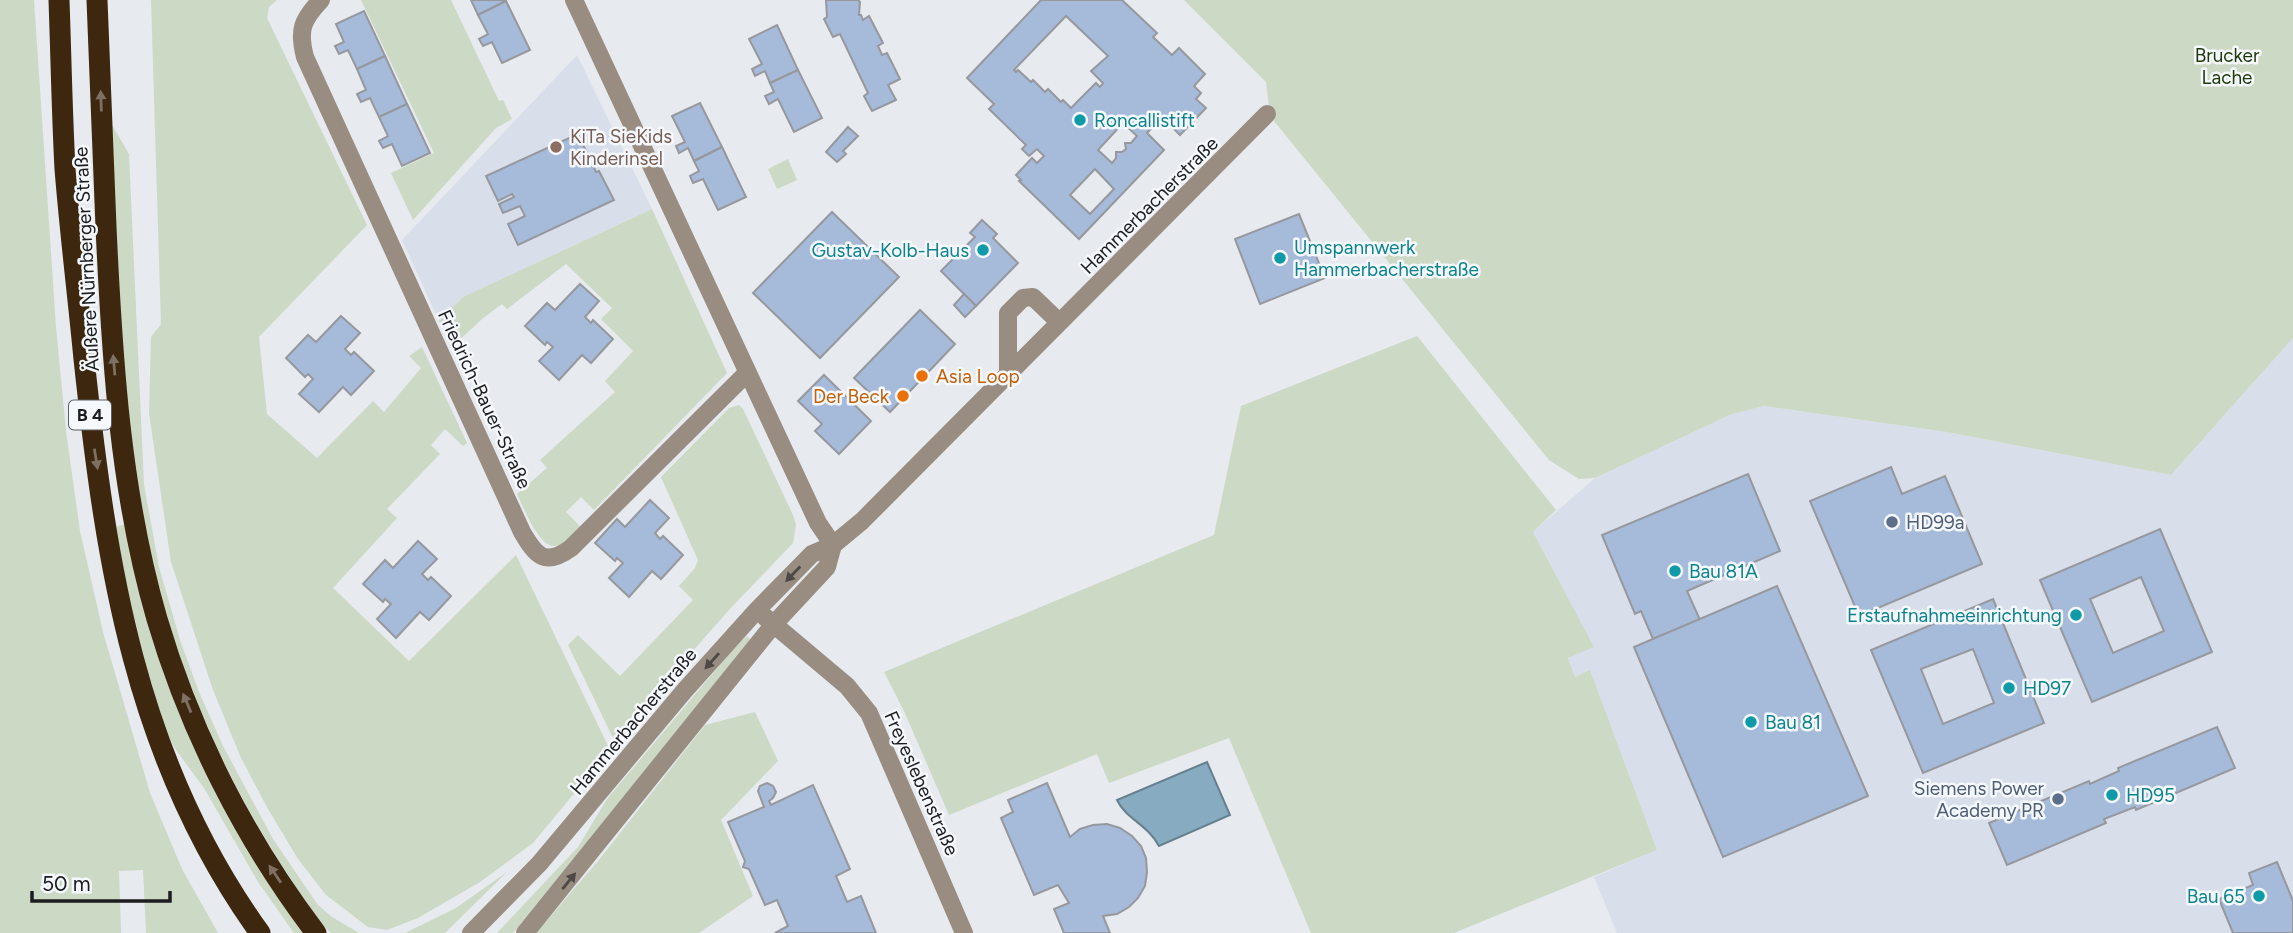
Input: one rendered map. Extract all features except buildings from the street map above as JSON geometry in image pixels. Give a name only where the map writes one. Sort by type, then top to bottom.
[{"type":"highway","name":"Äußere Nürnberger Straße","points":[[58,0],[65,172],[91,427],[114,582],[135,668],[153,726],[186,809],[214,861],[260,933]]},
{"type":"highway","name":"Äußere Nürnberger Straße","points":[[97,0],[111,337],[127,482],[137,536],[161,630],[180,685],[214,766],[261,853],[316,932]]},
{"type":"street","name":"Friedrich-Bauer-Straße","points":[[321,0],[304,22],[300,38],[305,57],[522,532],[537,554],[545,559],[554,558],[571,548],[747,373]]},
{"type":"street","points":[[573,0],[818,523],[833,545]]},
{"type":"street","name":"Hammerbacherstraße","points":[[471,933],[539,864],[685,690],[757,610],[812,554],[833,545],[862,521],[1008,376],[1058,321],[1071,313],[1267,114]]},
{"type":"street","points":[[1008,376],[1008,313],[1023,298],[1033,297],[1058,321]]},
{"type":"street","name":"Hammerbacherstraße","points":[[525,933],[774,624],[827,567],[833,545]]},
{"type":"street","name":"Freyeslebenstraße","points":[[757,610],[847,686],[869,713],[964,933]]},
{"type":"shaded area","name":"KiTa SieKids Kinderinsel","points":[[577,55],[652,209],[463,297],[439,321],[402,240]]},
{"type":"shaded area","points":[[2293,338],[2293,933],[1617,933],[1594,877],[1657,850],[1590,671],[1575,677],[1568,658],[1593,646],[1533,532],[1595,478],[1732,414],[1764,406],[1947,432],[2171,475]]},
{"type":"green space","points":[[0,0],[34,0],[56,327],[66,431],[80,531],[103,632],[150,793],[182,869],[218,933],[146,933],[143,870],[119,871],[121,933],[0,933]]},
{"type":"green space","points":[[151,0],[277,0],[269,7],[267,18],[367,225],[259,337],[267,414],[317,458],[373,401],[384,412],[421,368],[409,356],[422,347],[467,443],[463,446],[445,429],[431,445],[440,454],[387,509],[397,518],[333,588],[409,661],[516,555],[610,750],[533,843],[480,882],[418,918],[387,930],[368,927],[326,895],[298,859],[268,809],[241,758],[213,690],[171,562],[149,413],[151,337],[161,324]]},
{"type":"green space","points":[[361,0],[451,0],[499,101],[503,100],[512,119],[496,128],[413,220],[391,173],[434,153]]},
{"type":"green space","name":"Brucker Lache","points":[[1184,0],[2293,0],[2293,338],[2171,475],[1947,432],[1764,406],[1732,414],[1595,478],[1579,479],[1549,460],[1270,116],[1266,82]]},
{"type":"green space","points":[[112,125],[129,154],[144,485],[159,567],[180,640],[223,746],[273,839],[318,905],[359,933],[331,933],[322,924],[257,824],[229,773],[205,720],[166,611],[151,554],[132,449],[120,310]]},
{"type":"green space","points":[[788,159],[797,180],[777,189],[768,169]]},
{"type":"green space","points":[[652,209],[727,373],[594,510],[581,497],[566,512],[580,526],[562,543],[549,545],[532,525],[517,494],[547,468],[540,460],[615,392],[605,381],[633,351],[601,319],[612,308],[566,264],[507,309],[502,304],[452,347],[439,321],[463,297]]},
{"type":"green space","points":[[1417,336],[1556,510],[1533,532],[1594,647],[1568,658],[1575,677],[1590,670],[1657,850],[1454,933],[1311,933],[1229,738],[1109,783],[1097,754],[949,815],[884,672],[1214,535],[1241,406]]},
{"type":"green space","points":[[739,405],[793,515],[796,525],[793,543],[729,610],[614,740],[568,645],[578,635],[620,676],[693,600],[679,586],[695,568],[698,560],[661,477],[729,408]]},
{"type":"green space","points":[[125,524],[242,840],[303,933],[294,933],[258,882],[204,788],[165,730],[130,615],[116,527]]},
{"type":"green space","points":[[747,636],[751,640],[513,933],[497,933],[578,847],[607,799]]},
{"type":"green space","points":[[755,712],[778,761],[721,820],[753,896],[699,933],[536,933],[598,861],[705,725]]},
{"type":"green space","points":[[507,872],[445,933],[405,933],[456,908]]},
{"type":"water","points":[[1207,762],[1230,815],[1159,846],[1117,800]]},
{"type":"place","name":"Roncallistift","points":[[1080,120]]},
{"type":"place","name":"KiTa SieKids Kinderinsel","points":[[556,147]]},
{"type":"place","name":"Gustav-Kolb-Haus","points":[[983,250]]},
{"type":"place","name":"Umspannwerk Hammerbacherstraße","points":[[1280,258]]},
{"type":"place","name":"Asia Loop","points":[[922,376]]},
{"type":"place","name":"Der Beck","points":[[903,396]]},
{"type":"place","name":"HD99a","points":[[1892,522]]},
{"type":"place","name":"Bau 81A","points":[[1675,571]]},
{"type":"place","name":"Erstaufnahmeeinrichtung","points":[[2076,615]]},
{"type":"place","name":"HD97","points":[[2009,688]]},
{"type":"place","name":"Bau 81","points":[[1751,722]]},
{"type":"place","name":"HD95","points":[[2112,795]]},
{"type":"place","name":"Siemens Power Academy PR","points":[[2058,799]]},
{"type":"place","name":"Bau 65","points":[[2259,896]]}]
